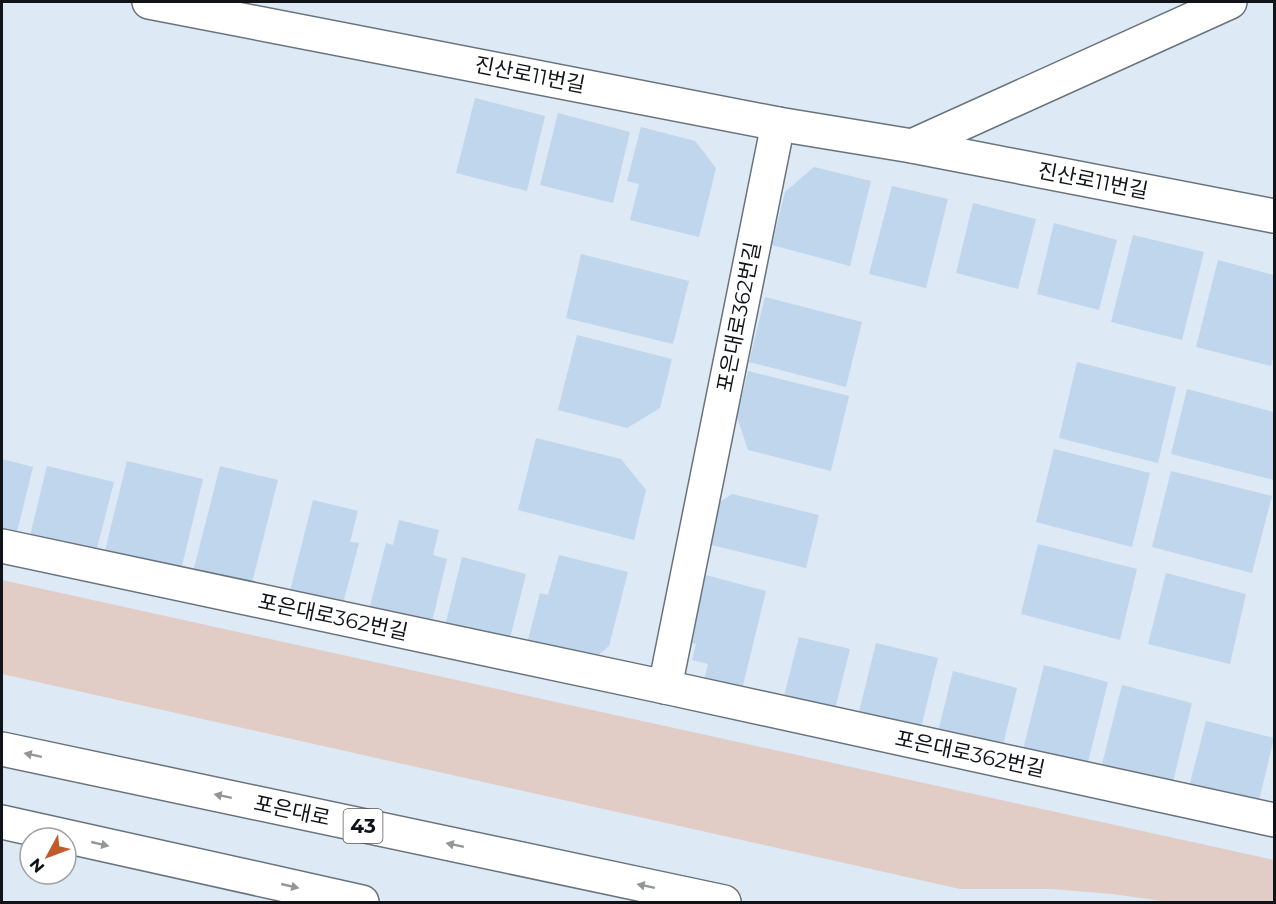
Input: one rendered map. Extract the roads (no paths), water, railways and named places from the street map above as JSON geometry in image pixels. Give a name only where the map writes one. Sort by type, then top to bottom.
[{"type":"street","name":"진산로11번길","points":[[148,2],[778,124],[912,146],[1275,216]]},
{"type":"street","points":[[912,146],[1230,2]]},
{"type":"street","name":"포은대로362번길","points":[[665,687],[778,124]]},
{"type":"street","name":"포은대로362번길","points":[[2,546],[1275,820]]},
{"type":"street","name":"포은대로","points":[[2,749],[724,903]]},
{"type":"street","points":[[2,822],[362,903]]}]
